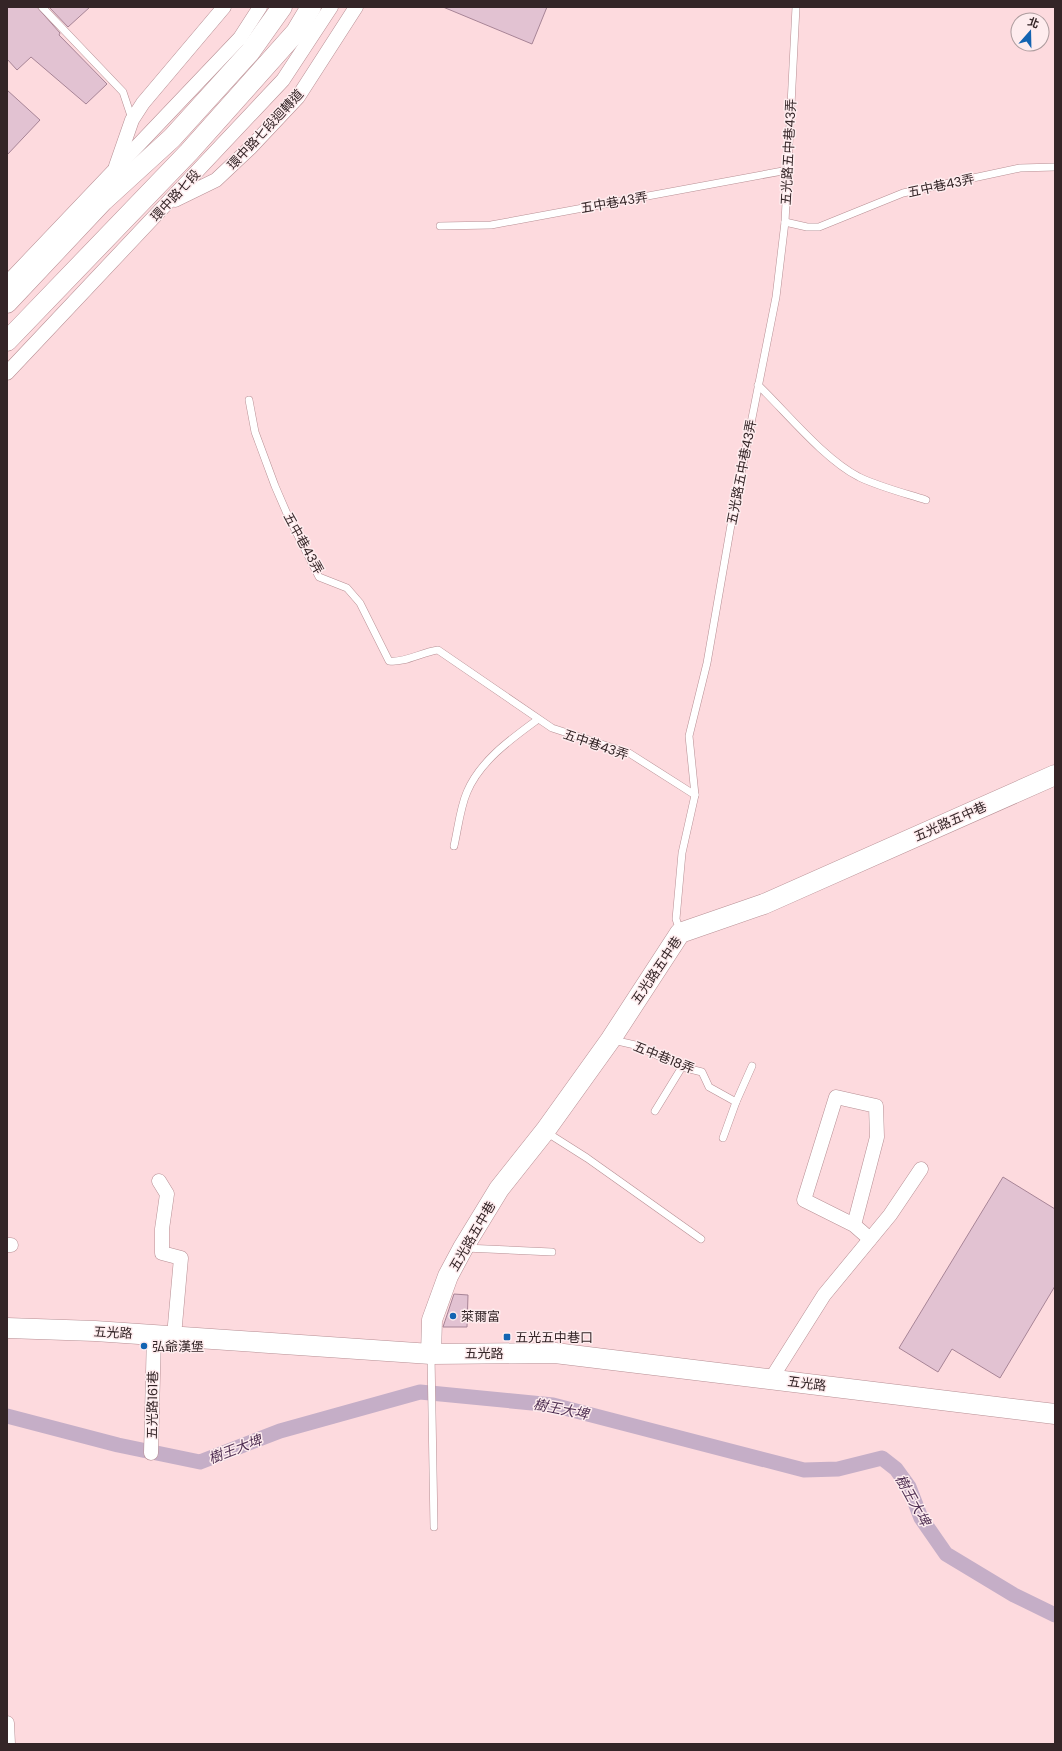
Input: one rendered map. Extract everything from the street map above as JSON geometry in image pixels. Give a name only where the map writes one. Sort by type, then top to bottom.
[{"type":"street","points":[[113,172],[132,120],[143,104],[224,7]]},
{"type":"street","points":[[7,283],[240,38],[260,7]]},
{"type":"street","points":[[7,303],[103,201],[172,138],[250,52],[282,7]]},
{"type":"street","name":"環中路七段","points":[[7,341],[189,152],[296,32],[311,7]]},
{"type":"street","name":"環中路七段","points":[[7,373],[283,80],[332,7]]},
{"type":"street","name":"環中路七段迴轉道","points":[[164,206],[216,180],[250,148],[298,97],[356,7]]},
{"type":"street","name":"五光路五中巷","points":[[431,1354],[432,1320],[448,1276],[463,1248],[499,1189],[611,1040],[680,933],[764,904],[1055,775]]},
{"type":"street","points":[[854,1225],[877,1137],[876,1106],[836,1097],[804,1200],[854,1225],[870,1239]]},
{"type":"street","points":[[771,1379],[824,1295],[890,1214],[921,1169]]},
{"type":"street","points":[[159,1181],[167,1194],[162,1229],[162,1253],[181,1258],[174,1336]]},
{"type":"street","name":"五光路","points":[[7,1328],[154,1334],[431,1354],[556,1353],[1055,1414]]},
{"type":"street","name":"五光路161巷","points":[[151,1453],[154,1334]]},
{"type":"street","points":[[7,1723],[8,1744]]},
{"type":"lane","points":[[42,7],[123,92],[132,120]]},
{"type":"lane","name":"五光路五中巷43弄","points":[[680,933],[676,919],[682,853],[695,795],[689,736],[707,663],[758,385],[776,297],[785,222],[796,7]]},
{"type":"lane","name":"五中巷43弄","points":[[785,222],[807,227],[819,227],[903,193],[1020,168],[1055,167]]},
{"type":"lane","name":"五中巷43弄","points":[[440,226],[491,225],[788,170]]},
{"type":"lane","points":[[758,385],[828,455],[842,466],[859,476],[926,500]]},
{"type":"lane","name":"五中巷43弄","points":[[249,400],[255,432],[275,486],[288,516],[319,577],[347,588],[360,603],[389,661],[396,662],[427,651],[438,650],[537,720],[552,728],[629,753],[695,795]]},
{"type":"lane","points":[[454,846],[466,793],[476,776],[486,763],[514,736],[537,720]]},
{"type":"lane","name":"五中巷18弄","points":[[611,1040],[635,1045],[682,1067],[702,1072],[709,1087],[736,1102]]},
{"type":"lane","points":[[723,1138],[736,1102],[752,1066]]},
{"type":"lane","points":[[655,1111],[682,1067]]},
{"type":"lane","points":[[544,1131],[586,1158],[701,1239]]},
{"type":"lane","points":[[463,1248],[552,1252]]},
{"type":"lane","points":[[431,1354],[434,1527]]},
{"type":"building","points":[[7,7],[37,7],[60,33],[59,35],[107,84],[86,104],[31,57],[17,70],[7,59]]},
{"type":"building","points":[[49,7],[90,7],[68,27]]},
{"type":"building","points":[[443,7],[547,7],[532,44]]},
{"type":"building","points":[[7,90],[40,120],[7,155]]},
{"type":"building","points":[[1003,1177],[1055,1209],[1055,1286],[1000,1378],[952,1349],[938,1372],[899,1348]]},
{"type":"building","name":"萊爾富","points":[[454,1294],[468,1295],[467,1327],[443,1327]]},
{"type":"waterway","name":"樹王大埤","points":[[7,1416],[118,1445],[200,1462],[280,1431],[420,1392],[553,1405],[804,1470],[838,1469],[882,1458],[896,1469],[909,1487],[921,1518],[946,1554],[1014,1595],[1055,1615]]},
{"type":"place","name":"萊爾富","points":[[453,1316]]},
{"type":"place","name":"五光五中巷口","points":[[507,1337]]},
{"type":"place","name":"弘爺漢堡","points":[[144,1346]]}]
